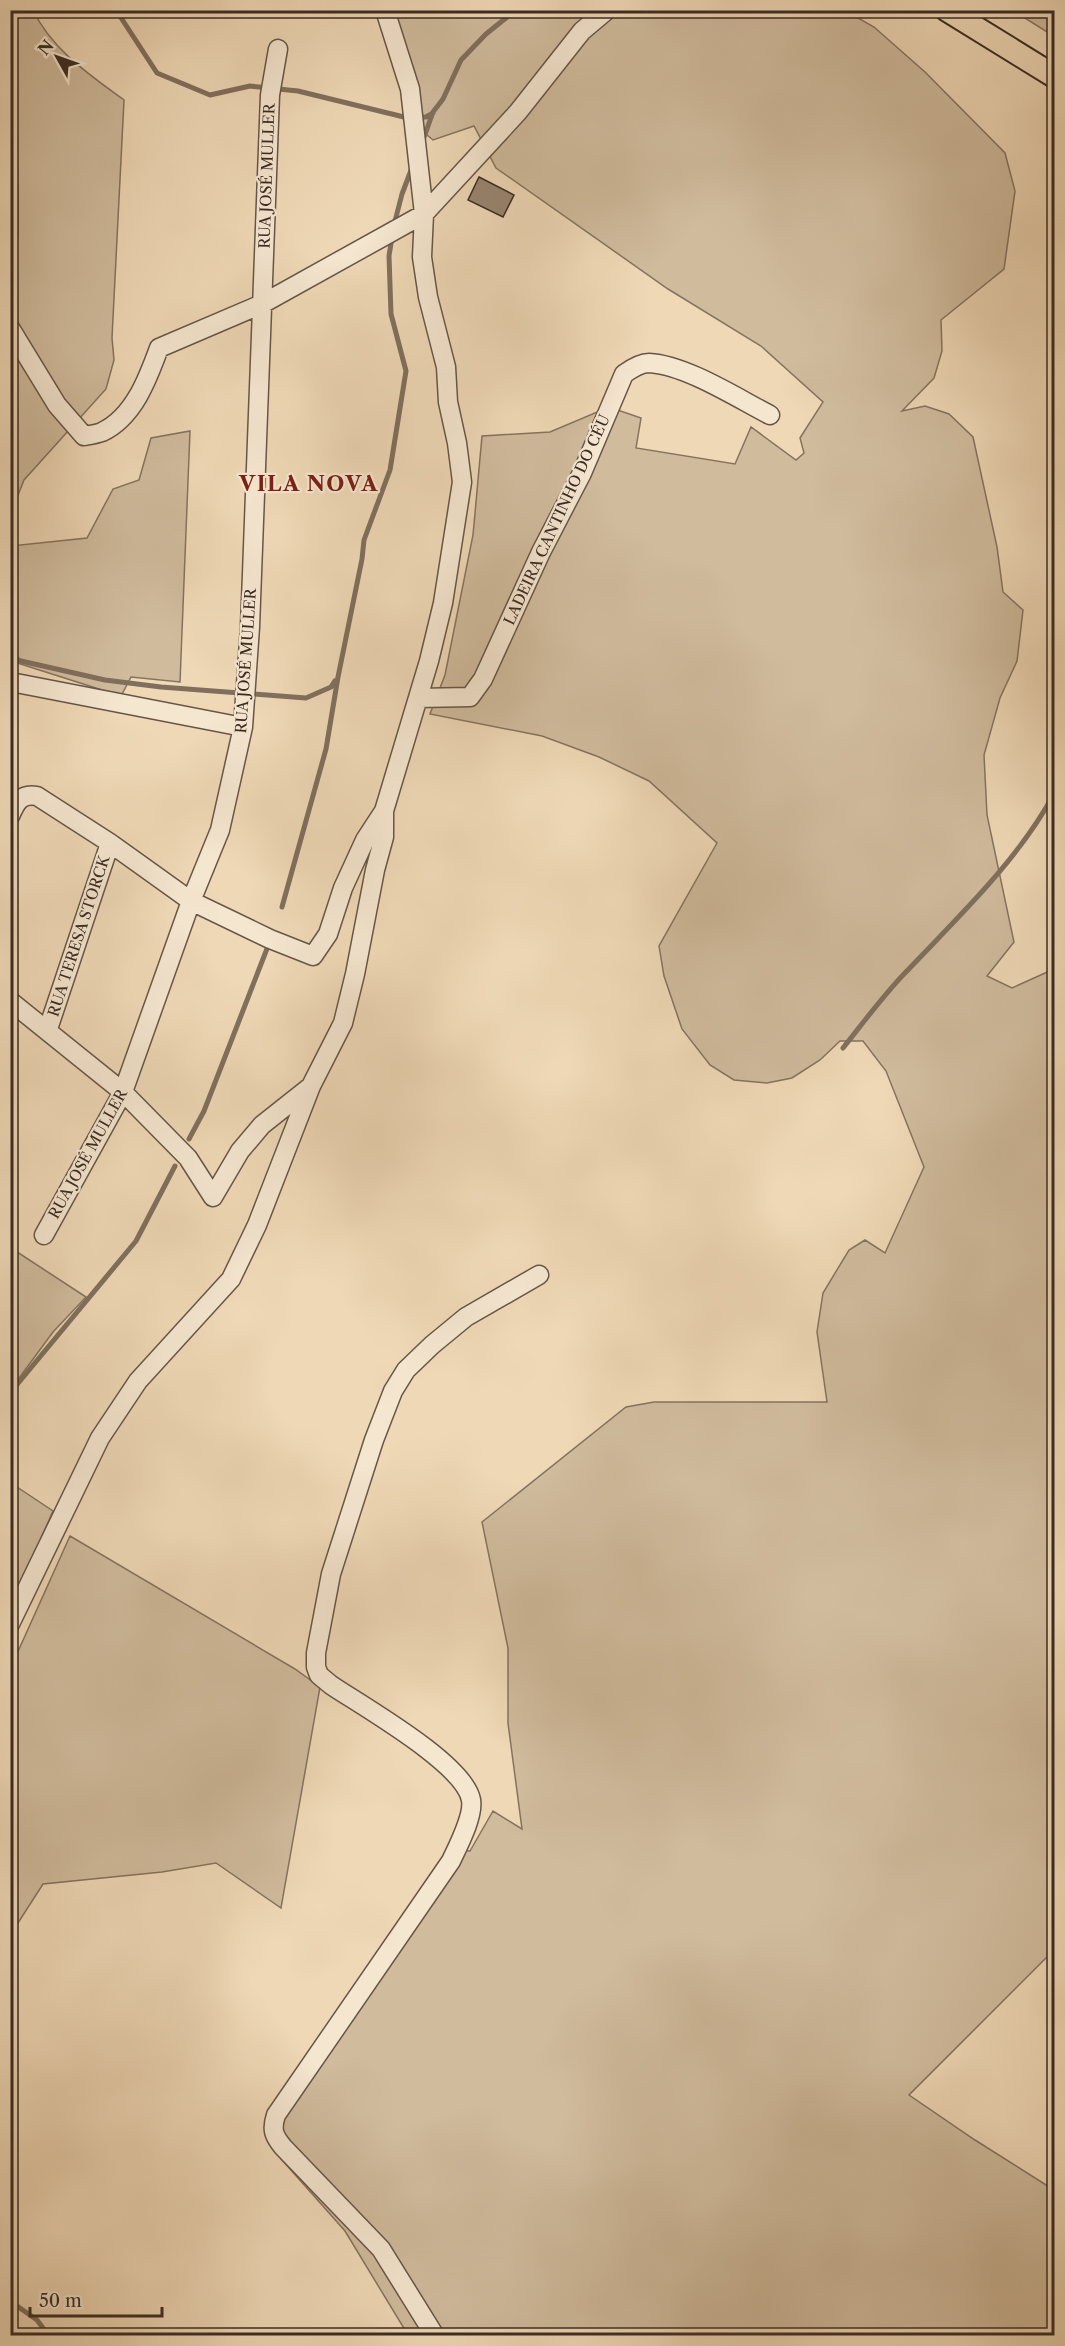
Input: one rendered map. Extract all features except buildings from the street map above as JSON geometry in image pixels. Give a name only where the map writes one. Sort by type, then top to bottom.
[{"type":"main road","points":[[947,10],[1054,76]]},
{"type":"street","points":[[13,810],[21,797],[28,794],[37,796],[110,843],[191,901],[270,939],[313,956],[328,934],[343,888],[365,840],[384,811],[418,699],[443,603],[462,482],[448,402],[446,367],[428,297],[422,257],[424,214],[410,89],[385,10]]},
{"type":"street","points":[[10,328],[57,405],[84,436],[103,432],[128,411],[147,381],[159,348],[261,304],[424,214],[518,112],[582,31],[607,10]]},
{"type":"street","name":"RUA JOSÉ MULLER","points":[[44,1235],[123,1092],[191,901],[220,830],[243,727],[250,627],[270,95],[278,49]]},
{"type":"street","name":"LADEIRA CANTINHO DO CÉU","points":[[418,699],[470,697],[483,679],[542,552],[582,473],[624,374],[635,366],[648,363],[680,370],[770,415]]},
{"type":"street","points":[[16,683],[243,727]]},
{"type":"street","points":[[10,1624],[100,1438],[138,1381],[231,1279],[257,1225],[311,1086],[343,1023],[356,974],[375,870],[384,837],[384,811]]},
{"type":"street","name":"RUA TERESA STORCK","points":[[48,1029],[110,843]]},
{"type":"street","points":[[10,1000],[123,1092],[188,1158],[213,1197],[240,1151],[262,1125],[311,1086]]},
{"type":"street","points":[[435,2336],[381,2248],[274,2136],[272,2126],[276,2115],[451,1861],[464,1833],[472,1801],[465,1784],[434,1754],[330,1685],[319,1675],[316,1667],[316,1653],[331,1574],[374,1440],[393,1391],[406,1370],[466,1317],[538,1275]]},
{"type":"shaded area","points":[[33,10],[50,37],[73,61],[124,100],[112,338],[114,360],[106,389],[24,480],[11,513],[10,283],[18,236],[18,185],[10,170],[10,11]]},
{"type":"shaded area","points":[[387,11],[846,11],[874,27],[925,72],[1005,153],[1015,191],[1004,269],[941,320],[942,351],[934,378],[902,411],[925,406],[949,414],[973,437],[997,547],[1003,592],[1023,610],[1017,661],[1000,698],[984,755],[987,815],[1014,942],[987,976],[1012,988],[1054,969],[1054,1950],[909,2095],[1054,2190],[1054,2335],[408,2335],[345,2231],[275,2152],[265,2133],[268,2121],[431,1880],[448,1849],[470,1851],[493,1811],[522,1829],[508,1723],[508,1648],[482,1522],[626,1407],[654,1402],[827,1402],[817,1332],[823,1293],[849,1250],[865,1240],[885,1253],[924,1167],[886,1071],[863,1041],[840,1041],[820,1060],[792,1078],[767,1083],[734,1080],[710,1065],[682,1029],[664,976],[659,946],[717,843],[649,781],[599,757],[542,736],[430,714],[445,675],[473,535],[482,436],[550,432],[609,407],[641,418],[636,448],[735,464],[751,427],[796,460],[804,453],[800,438],[823,402],[761,346],[668,289],[496,168],[474,126],[433,140],[414,124]]},
{"type":"shaded area","points":[[1014,11],[1054,11],[1054,37],[1052,35]]},
{"type":"shaded area","points":[[190,431],[180,682],[131,677],[121,696],[11,661],[10,534],[11,546],[87,538],[113,489],[139,480],[151,438]]},
{"type":"shaded area","points":[[11,1248],[86,1297],[53,1332],[11,1389]]},
{"type":"shaded area","points":[[11,1483],[53,1511],[11,1608]]},
{"type":"shaded area","points":[[70,1536],[295,1669],[320,1687],[281,1908],[216,1863],[162,1872],[43,1884],[11,1934],[11,1667]]},
{"type":"waterway","points":[[116,10],[157,73],[210,95],[250,86],[298,91],[408,118],[426,117],[433,113]]},
{"type":"waterway","points":[[422,143],[433,112],[443,99],[461,60],[486,34],[516,10]]},
{"type":"waterway","points":[[394,225],[413,165]]},
{"type":"waterway","points":[[282,907],[326,749],[364,540],[390,470],[406,371],[391,314],[389,256],[392,237]]},
{"type":"waterway","points":[[10,656],[21,661],[105,680],[161,687],[306,698],[331,687],[335,681]]},
{"type":"waterway","points":[[843,1048],[896,983],[1004,866],[1039,819],[1054,794]]},
{"type":"waterway","points":[[189,1139],[204,1111],[270,941]]},
{"type":"waterway","points":[[10,1393],[136,1241],[175,1166]]},
{"type":"waterway","points":[[10,2301],[37,2320],[49,2336]]},
{"type":"district","name":"VILA NOVA","points":[[309,484]]}]
